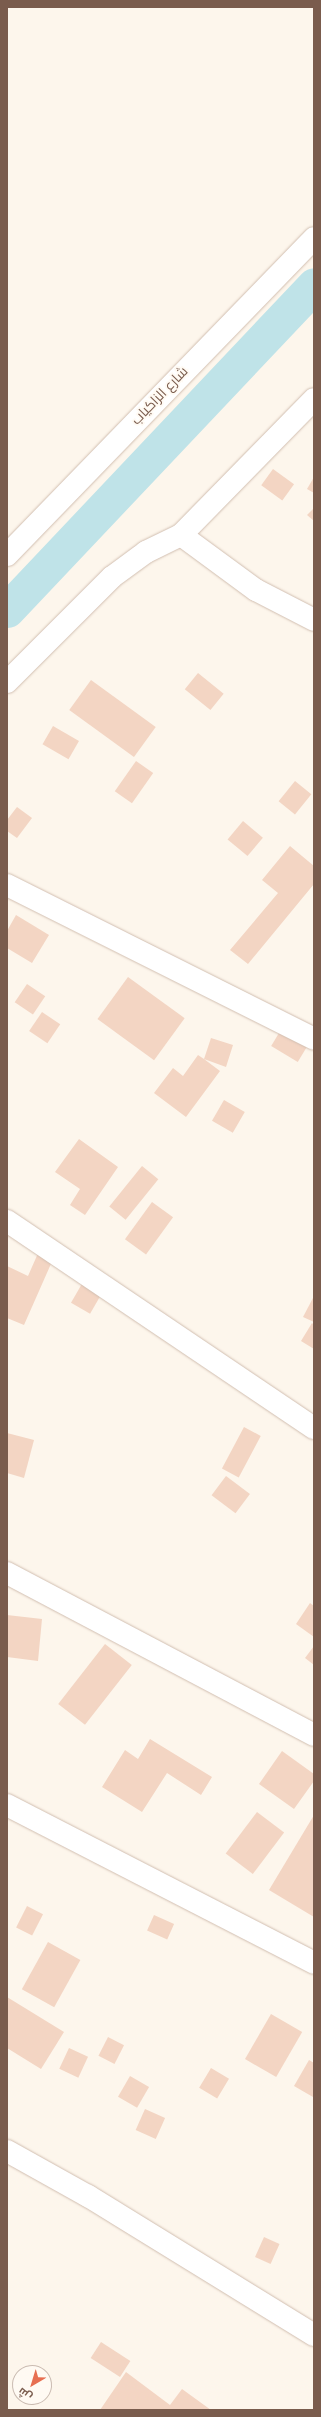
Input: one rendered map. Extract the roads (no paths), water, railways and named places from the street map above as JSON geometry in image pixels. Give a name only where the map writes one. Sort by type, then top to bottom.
[{"type":"street","name":"شارع الزاكياب","points":[[7,555],[314,238]]},
{"type":"street","points":[[7,682],[112,576],[146,552],[181,535],[314,399]]},
{"type":"street","points":[[181,535],[256,590],[314,620]]},
{"type":"street","points":[[7,885],[314,1039]]},
{"type":"street","points":[[7,1221],[314,1428]]},
{"type":"street","points":[[7,1573],[314,1734]]},
{"type":"street","points":[[7,1804],[314,1963]]},
{"type":"street","points":[[7,2151],[88,2196],[314,2335]]},
{"type":"waterway","points":[[7,610],[314,285]]}]
